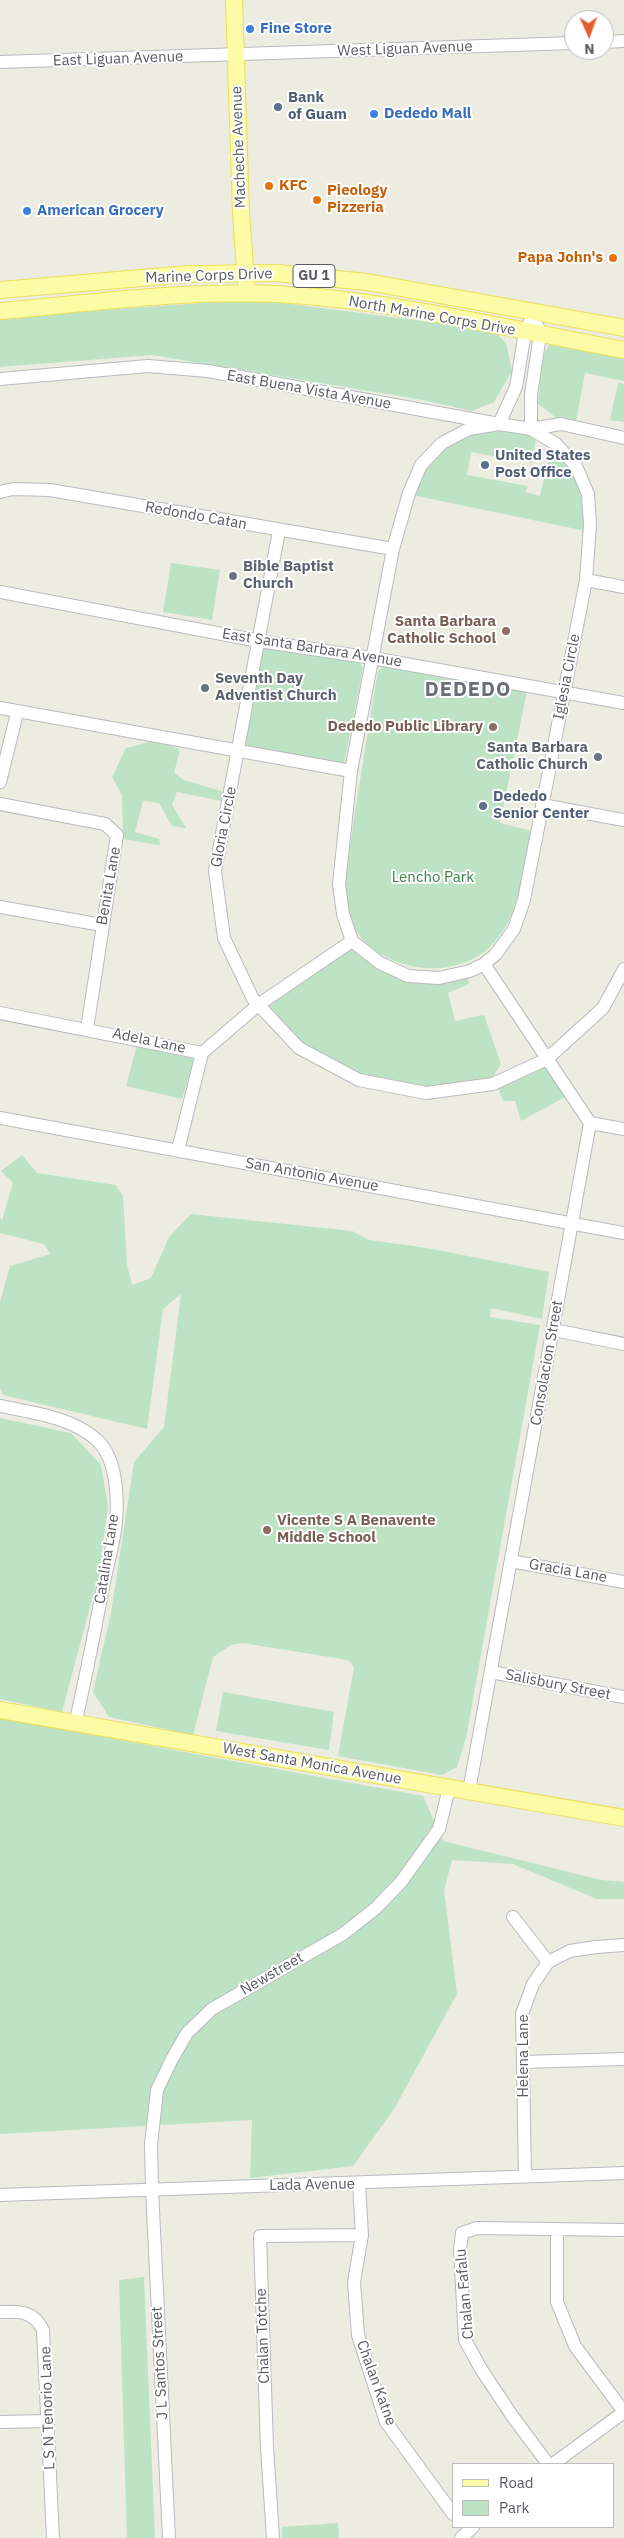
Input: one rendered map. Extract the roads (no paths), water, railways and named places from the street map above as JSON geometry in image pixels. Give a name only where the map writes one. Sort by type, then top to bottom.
[{"type":"main road","name":"Macheche Avenue","points":[[234,0],[247,293]]},
{"type":"main road","name":"Marine Corps Drive","points":[[0,290],[188,274],[245,272],[308,275],[367,282],[624,328]]},
{"type":"main road","name":"North Marine Corps Drive","points":[[0,311],[180,296],[247,293],[307,296],[364,303],[624,350]]},
{"type":"main road","name":"West Santa Monica Avenue","points":[[0,1710],[624,1818]]},
{"type":"street","name":"West Liguan Avenue","points":[[236,56],[564,43]]},
{"type":"street","name":"East Liguan Avenue","points":[[0,62],[236,56]]},
{"type":"street","points":[[535,312],[532,333],[531,429],[561,424],[624,438]]},
{"type":"street","points":[[499,424],[516,387],[532,333]]},
{"type":"street","name":"East Buena Vista Avenue","points":[[0,379],[148,366],[208,372],[499,424]]},
{"type":"street","name":"Iglesia Circle","points":[[499,424],[531,429],[556,444],[576,466],[588,494],[590,525],[586,580],[524,900],[514,929],[496,954],[484,964],[470,971],[439,978],[408,976],[380,963],[352,941],[343,914],[339,884],[351,771],[393,549],[409,493],[421,465],[442,443],[469,429],[499,424]]},
{"type":"street","name":"Redondo Catan","points":[[0,492],[13,489],[50,490],[393,549]]},
{"type":"street","name":"Gloria Circle","points":[[279,530],[215,871],[224,938],[252,999],[299,1048],[359,1080],[426,1093],[493,1084],[547,1059],[603,1008],[624,969]]},
{"type":"street","points":[[586,580],[624,587]]},
{"type":"street","name":"East Santa Barbara Avenue","points":[[0,592],[259,640],[624,703]]},
{"type":"street","points":[[0,708],[17,713],[239,750],[351,771]]},
{"type":"street","points":[[0,782],[17,713]]},
{"type":"street","name":"Benita Lane","points":[[0,804],[105,824],[114,830],[117,841],[86,1028]]},
{"type":"street","points":[[542,805],[624,820]]},
{"type":"street","points":[[0,907],[102,925]]},
{"type":"street","name":"Adela Lane","points":[[0,1013],[86,1028],[202,1053],[258,1005],[352,941]]},
{"type":"street","points":[[484,964],[590,1123],[624,1129]]},
{"type":"street","points":[[178,1150],[202,1053]]},
{"type":"street","name":"San Antonio Avenue","points":[[0,1118],[624,1232]]},
{"type":"street","name":"Consolacion Street","points":[[469,1791],[590,1123]]},
{"type":"street","points":[[554,1330],[624,1344]]},
{"type":"street","name":"Catalina Lane","points":[[0,1406],[48,1415],[83,1431],[99,1443],[109,1460],[115,1488],[116,1523],[75,1724]]},
{"type":"street","name":"Gracia Lane","points":[[511,1561],[624,1582]]},
{"type":"street","name":"Salisbury Street","points":[[491,1672],[624,1697]]},
{"type":"street","name":"Newstreet","points":[[152,2189],[151,2145],[157,2090],[172,2058],[187,2033],[212,2008],[343,1934],[376,1908],[401,1882],[439,1829],[449,1788]]},
{"type":"street","points":[[513,1918],[548,1962]]},
{"type":"street","name":"Helena Lane","points":[[525,2176],[522,2014],[533,1984],[548,1962],[570,1951],[596,1946],[624,1945]]},
{"type":"street","points":[[524,2062],[624,2059]]},
{"type":"street","name":"Lada Avenue","points":[[0,2195],[359,2184],[624,2173]]},
{"type":"street","name":"Chalan Katne","points":[[359,2184],[362,2234],[354,2282],[358,2335],[386,2422],[452,2513]]},
{"type":"street","name":"J L Santos Street","points":[[152,2189],[169,2538]]},
{"type":"street","name":"Chalan Fafalu","points":[[547,2463],[513,2417],[481,2369],[465,2340],[460,2250],[462,2233],[477,2228],[624,2230]]},
{"type":"street","points":[[553,2463],[624,2412],[576,2346],[557,2302],[557,2229]]},
{"type":"street","name":"Chalan Totche","points":[[273,2538],[267,2447],[260,2236],[362,2234]]},
{"type":"street","name":"L S N Tenorio Lane","points":[[0,2312],[28,2313],[40,2323],[44,2330],[53,2538]]},
{"type":"street","points":[[0,2422],[48,2421]]},
{"type":"place","name":"Fine Store","points":[[250,29]]},
{"type":"place","name":"Bank of Guam","points":[[278,107]]},
{"type":"place","name":"Dededo Mall","points":[[374,114]]},
{"type":"place","name":"KFC","points":[[269,186]]},
{"type":"place","name":"Pieology Pizzeria","points":[[317,200]]},
{"type":"place","name":"American Grocery","points":[[27,211]]},
{"type":"place","name":"Papa John's","points":[[613,258]]},
{"type":"place","name":"United States Post Office","points":[[485,465]]},
{"type":"place","name":"Bible Baptist Church","points":[[233,576]]},
{"type":"place","name":"Santa Barbara Catholic School","points":[[506,631]]},
{"type":"place","name":"Seventh Day Adventist Church","points":[[205,688]]},
{"type":"place","name":"Dededo Public Library","points":[[493,727]]},
{"type":"place","name":"Santa Barbara Catholic Church","points":[[598,757]]},
{"type":"place","name":"Dededo Senior Center","points":[[483,806]]},
{"type":"place","name":"Vicente S A Benavente Middle School","points":[[267,1530]]},
{"type":"district","name":"DEDEDO","points":[[468,690]]},
{"type":"park label","name":"Lencho Park","points":[[433,878]]}]
